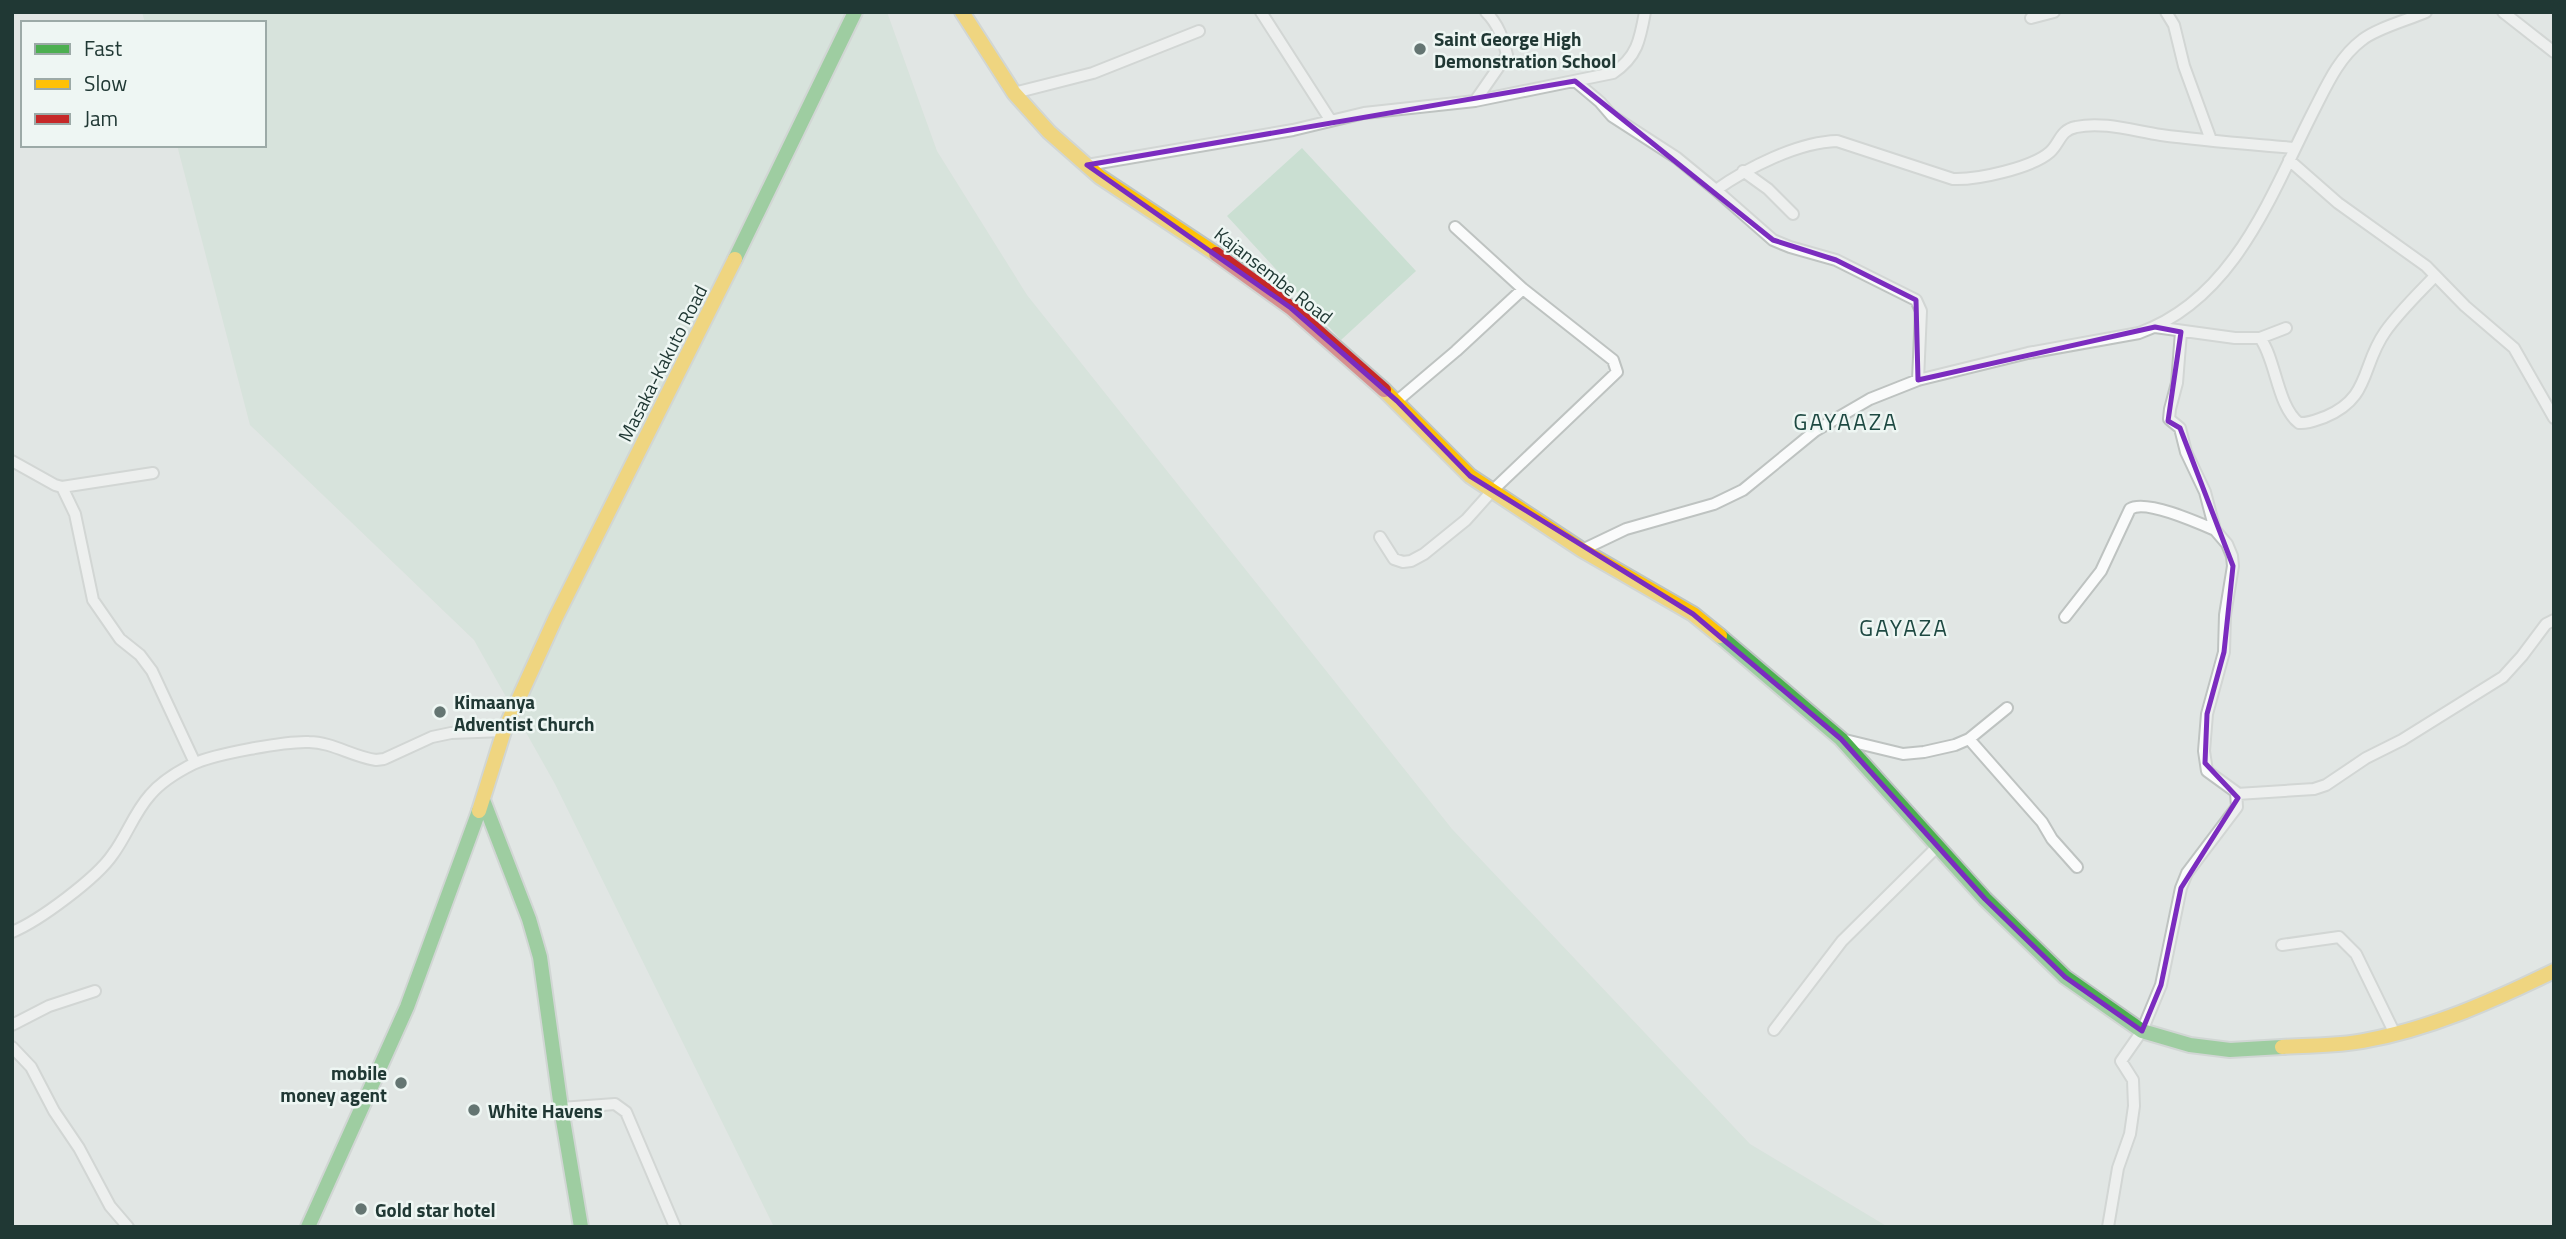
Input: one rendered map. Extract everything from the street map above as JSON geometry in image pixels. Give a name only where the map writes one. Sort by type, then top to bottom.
[{"type":"main road","name":"Masaka-Kakuto Road","points":[[308,1227],[407,1007],[483,800],[504,731],[555,619],[669,388],[764,206],[855,12]]},
{"type":"main road","name":"Kajansembe Road","points":[[962,12],[1014,93],[1049,132],[1112,187],[1198,241],[1291,308],[1396,401],[1470,476],[1582,550],[1693,614],[1841,739],[1985,899],[2065,977],[2142,1031],[2190,1045],[2230,1050],[2360,1042],[2395,1034],[2488,1003],[2554,971]]},
{"type":"main road","points":[[483,800],[529,919],[540,957],[581,1227]]},
{"type":"street","points":[[1261,12],[1331,121]]},
{"type":"street","points":[[1475,100],[1507,55],[1504,39],[1494,20],[1486,12]]},
{"type":"street","points":[[1087,165],[1293,130],[1364,113],[1475,100],[1613,73],[1628,64],[1635,51],[1645,12]]},
{"type":"street","points":[[2031,18],[2054,12]]},
{"type":"street","points":[[2166,12],[2174,25],[2184,66],[2211,140]]},
{"type":"street","points":[[1582,550],[1626,529],[1714,504],[1743,490],[1815,431],[1871,399],[1919,380],[2028,353],[2139,333],[2155,327],[2190,304],[2227,270],[2255,230],[2344,57],[2364,38],[2426,12]]},
{"type":"street","points":[[2503,12],[2554,52]]},
{"type":"street","points":[[1014,93],[1093,73],[1199,31]]},
{"type":"street","points":[[1575,81],[1612,116],[1677,158],[1773,240],[1836,260],[1916,300],[1921,311],[1919,380]]},
{"type":"street","points":[[1716,190],[1743,171],[1816,142],[1837,141],[1953,179],[1972,180],[2041,159],[2054,149],[2061,134],[2073,127],[2095,125],[2295,148]]},
{"type":"street","points":[[2289,160],[2338,202],[2426,266],[2465,306],[2495,329],[2514,348],[2554,418]]},
{"type":"street","points":[[1743,171],[1768,189],[1793,214]]},
{"type":"street","points":[[1380,537],[1394,559],[1411,561],[1424,554],[1466,520],[1492,491],[1617,372],[1613,360],[1523,289],[1455,226]]},
{"type":"street","points":[[2260,338],[2292,416],[2299,423],[2311,422],[2337,412],[2357,394],[2376,346],[2400,314],[2435,276]]},
{"type":"street","points":[[1396,401],[1456,351],[1523,289]]},
{"type":"street","points":[[2155,327],[2181,332],[2260,338],[2286,327]]},
{"type":"street","points":[[2181,332],[2177,383],[2169,409],[2169,419],[2180,428],[2186,452],[2205,492],[2215,530],[2227,544],[2233,566],[2225,615],[2224,652],[2207,714],[2204,763],[2212,776],[2236,794],[2314,789],[2326,785],[2366,758],[2402,740],[2497,681],[2514,666],[2546,624],[2554,620]]},
{"type":"street","points":[[12,461],[62,487],[153,473]]},
{"type":"street","points":[[62,487],[75,514],[93,600],[120,639],[140,655],[152,671],[195,764]]},
{"type":"street","points":[[2065,617],[2101,571],[2130,509],[2135,506],[2159,510],[2215,530]]},
{"type":"street","points":[[1841,739],[1903,754],[1955,745],[1969,739],[2007,708]]},
{"type":"street","points":[[12,932],[40,917],[104,866],[113,855],[133,817],[151,793],[195,764],[264,747],[308,742],[324,744],[376,760],[384,759],[432,737],[451,733],[504,731]]},
{"type":"street","points":[[1969,739],[2042,822],[2052,839],[2077,867]]},
{"type":"street","points":[[2108,1227],[2118,1168],[2130,1134],[2134,1106],[2133,1080],[2121,1060],[2142,1031],[2161,985],[2181,888],[2187,873],[2237,807],[2236,794]]},
{"type":"street","points":[[1774,1030],[1842,941],[1938,846]]},
{"type":"street","points":[[2282,945],[2339,937],[2356,954],[2395,1034]]},
{"type":"street","points":[[12,1025],[49,1006],[96,991]]},
{"type":"street","points":[[12,1047],[31,1067],[110,1206],[128,1227]]},
{"type":"street","points":[[561,1108],[615,1104],[626,1112],[675,1227]]},
{"type":"highlighted area","points":[[1575,81],[1773,240],[1836,260],[1916,300],[1918,380],[2155,327],[2181,332],[2168,421],[2180,428],[2233,566],[2224,652],[2207,714],[2205,763],[2238,798],[2181,888],[2161,985],[2142,1031],[2065,977],[1985,899],[1841,739],[1693,614],[1470,476],[1397,401],[1291,308],[1087,165]]},
{"type":"green space","points":[[142,12],[887,12],[937,151],[1027,295],[1452,829],[1750,1144],[1888,1227],[774,1227],[555,784],[474,640],[250,425],[178,147],[266,147],[266,21],[144,21]]},
{"type":"green space","points":[[1302,148],[1416,271],[1341,340],[1227,216]]},
{"type":"traffic: fast","points":[[735,259],[855,12]]},
{"type":"traffic: fast","points":[[1720,636],[1841,739],[1985,899],[2065,977],[2142,1031],[2190,1045],[2230,1050],[2282,1047]]},
{"type":"traffic: fast","points":[[483,800],[529,919],[540,957],[581,1227]]},
{"type":"traffic: fast","points":[[308,1227],[407,1007],[479,811]]},
{"type":"traffic: slow","points":[[962,12],[1014,93],[1049,132],[1100,177],[1216,254]]},
{"type":"traffic: slow","points":[[479,811],[504,731],[555,619],[735,259]]},
{"type":"traffic: slow","points":[[1384,390],[1470,476],[1582,550],[1693,614],[1720,636]]},
{"type":"traffic: slow","points":[[2282,1047],[2353,1043],[2388,1036],[2484,1003],[2554,971]]},
{"type":"traffic: jam","points":[[1216,254],[1291,308],[1384,390]]},
{"type":"place","name":"Saint George High Demonstration School","points":[[1420,49]]},
{"type":"place","name":"Kimaanya Adventist Church","points":[[440,712]]},
{"type":"place","name":"mobile money agent","points":[[401,1083]]},
{"type":"place","name":"White Havens","points":[[474,1110]]},
{"type":"place","name":"Gold star hotel","points":[[361,1209]]},
{"type":"district","name":"GAYAAZA","points":[[1846,421]]},
{"type":"district","name":"GAYAZA","points":[[1904,627]]}]
